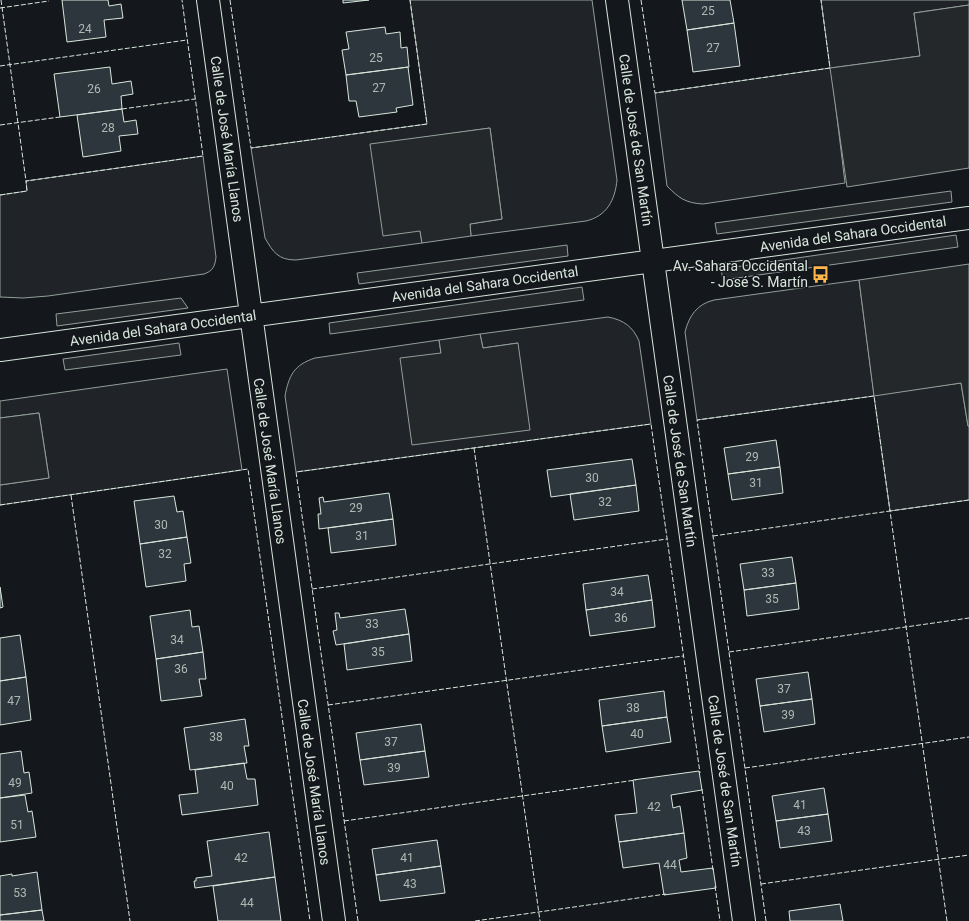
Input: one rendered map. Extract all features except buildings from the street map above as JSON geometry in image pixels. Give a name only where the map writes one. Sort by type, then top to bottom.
[{"type":"street","name":"Calle de José María Llanos","points":[[208,0],[334,921]]},
{"type":"street","name":"Calle de José de San Martín","points":[[616,0],[744,921]]},
{"type":"street","name":"Avenida del Sahara Occidental","points":[[0,350],[969,218]]},
{"type":"shaded area","points":[[410,0],[592,0],[617,180],[614,194],[609,206],[605,211],[593,219],[586,221],[471,236],[470,224],[502,219],[490,128],[370,145],[420,231],[422,243],[296,260],[280,257],[265,238],[251,148],[427,124]]},
{"type":"shaded area","points":[[821,0],[969,0],[969,5],[914,13],[920,56],[831,68],[845,183],[703,204],[687,201],[679,197],[667,186],[655,93],[830,68]]},
{"type":"shaded area","points":[[969,5],[969,168],[847,187],[830,68],[920,56],[914,13]]},
{"type":"shaded area","points":[[490,128],[502,219],[470,224],[471,236],[422,243],[420,231],[383,236],[370,144]]},
{"type":"shaded area","points":[[203,156],[216,257],[214,266],[210,271],[204,274],[48,296],[23,298],[0,297],[0,195],[27,191],[26,181]]},
{"type":"shaded area","points":[[951,191],[952,202],[717,234],[715,223]]},
{"type":"shaded area","points":[[956,235],[958,247],[723,280],[721,269]]},
{"type":"shaded area","points":[[567,245],[568,256],[359,284],[357,273]]},
{"type":"shaded area","points":[[969,264],[969,426],[961,383],[874,396],[859,280]]},
{"type":"shaded area","points":[[859,280],[874,395],[961,383],[969,426],[969,500],[890,511],[874,396],[697,420],[685,332],[691,316],[698,308],[703,304],[714,300]]},
{"type":"shaded area","points":[[582,287],[584,300],[330,334],[329,323]]},
{"type":"shaded area","points":[[181,298],[188,308],[57,326],[56,314]]},
{"type":"shaded area","points":[[608,317],[619,320],[631,328],[639,341],[651,424],[296,472],[285,396],[288,382],[294,372],[302,364],[308,361],[315,358],[439,340],[441,353],[412,444],[518,343],[483,348],[480,334]]},
{"type":"shaded area","points":[[480,334],[483,348],[518,343],[530,430],[412,445],[400,358],[441,353],[439,340]]},
{"type":"shaded area","points":[[179,343],[181,355],[65,370],[63,359]]},
{"type":"shaded area","points":[[227,369],[242,470],[0,505],[0,485],[49,478],[39,413],[0,418],[0,401]]},
{"type":"shaded area","points":[[39,413],[49,478],[0,485],[0,418]]},
{"type":"fence","points":[[1,0],[26,181]]},
{"type":"fence","points":[[0,195],[27,191],[26,181],[203,156],[182,0]]},
{"type":"fence","points":[[230,0],[251,148],[427,124],[410,0]]},
{"type":"fence","points":[[641,0],[655,93],[830,68],[821,0]]},
{"type":"fence","points":[[0,8],[49,1]]},
{"type":"fence","points":[[0,66],[187,40]]},
{"type":"fence","points":[[122,109],[195,99]]},
{"type":"fence","points":[[0,125],[60,117]]},
{"type":"fence","points":[[766,921],[697,420],[874,396],[890,511],[969,500]]},
{"type":"fence","points":[[358,921],[296,472],[651,424],[700,773]]},
{"type":"fence","points":[[474,448],[540,921]]},
{"type":"fence","points":[[0,505],[248,469],[310,921]]},
{"type":"fence","points":[[71,495],[130,921]]},
{"type":"fence","points":[[713,536],[890,511],[947,921]]},
{"type":"fence","points":[[312,589],[667,539]]},
{"type":"fence","points":[[729,652],[969,618]]},
{"type":"fence","points":[[328,705],[683,656]]},
{"type":"fence","points":[[745,768],[969,737]]},
{"type":"fence","points":[[344,821],[636,780]]},
{"type":"fence","points":[[702,789],[713,870]]},
{"type":"fence","points":[[761,884],[969,855]]},
{"type":"fence","points":[[715,886],[720,921]]},
{"type":"fence","points":[[475,921],[666,894]]},
{"type":"place","name":"Av. Sahara Occidental - José S. Martín","points":[[821,274]]}]
